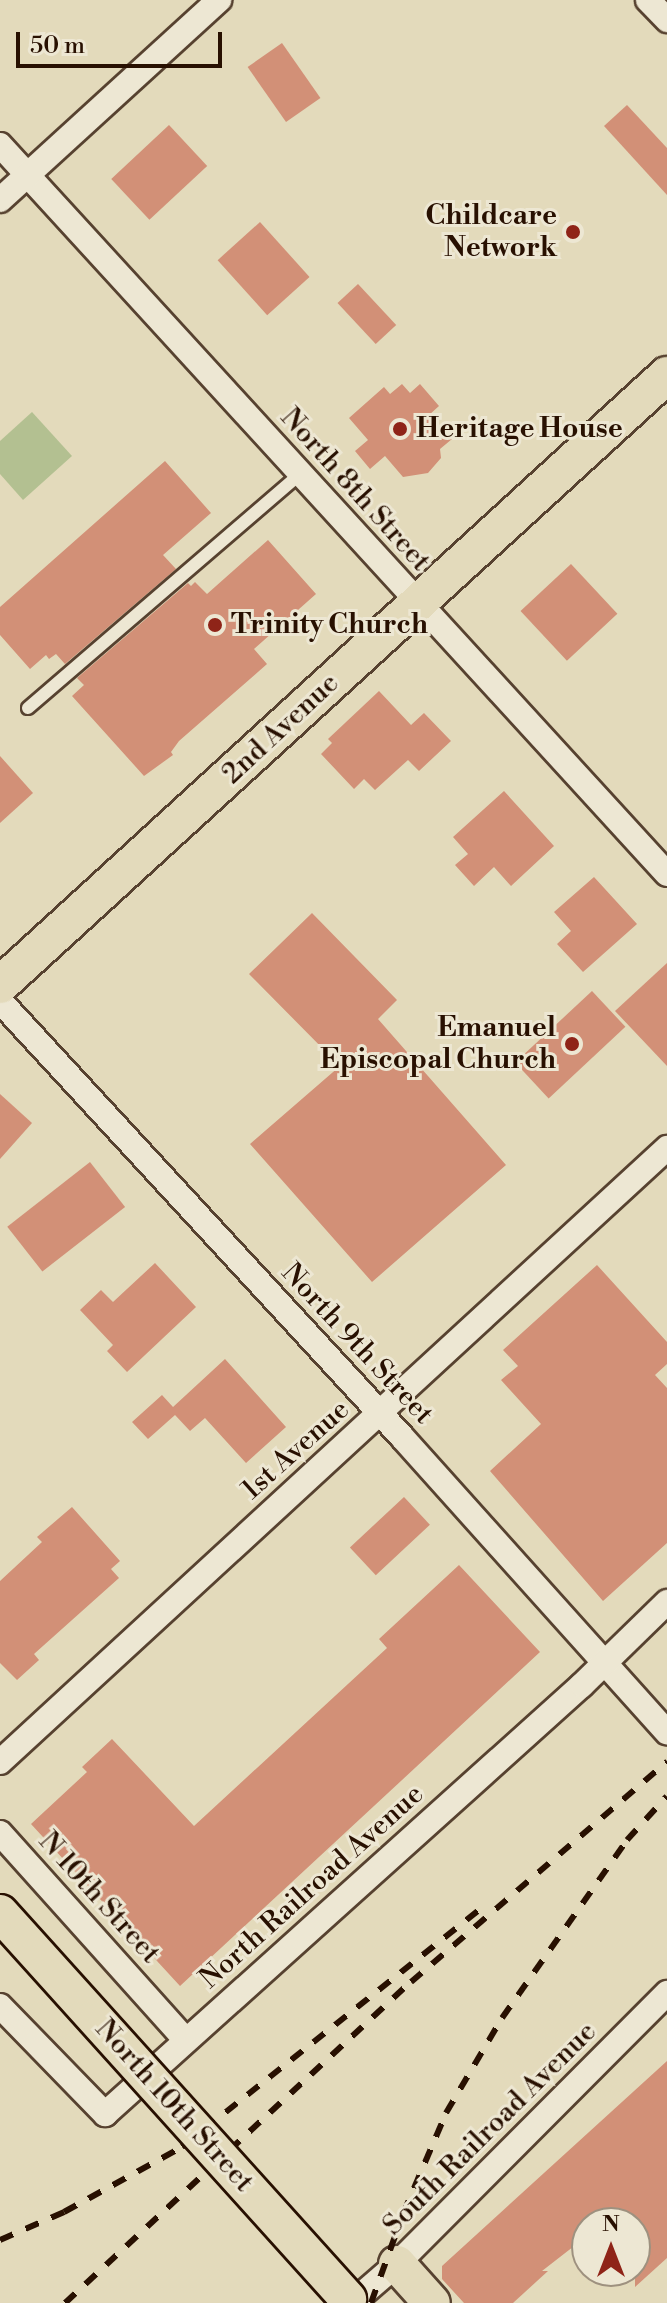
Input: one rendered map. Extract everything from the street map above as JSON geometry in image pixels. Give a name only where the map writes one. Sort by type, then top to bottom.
[{"type":"main road","name":"2nd Avenue","points":[[0,985],[667,375]]},
{"type":"main road","name":"North 10th Street","points":[[0,1913],[350,2302]]},
{"type":"main road","points":[[397,2264],[432,2303]]},
{"type":"street","points":[[0,200],[219,0]]},
{"type":"street","points":[[648,0],[667,20]]},
{"type":"street","name":"North 8th Street","points":[[0,145],[667,874]]},
{"type":"street","name":"North 9th Street","points":[[0,1001],[667,1732]]},
{"type":"street","name":"1st Avenue","points":[[0,1762],[667,1148]]},
{"type":"street","name":"North Railroad Avenue","points":[[0,2006],[105,2114],[606,1663],[667,1602]]},
{"type":"street","name":"N 10th Street","points":[[0,1833],[186,2040]]},
{"type":"street","name":"South Railroad Avenue","points":[[350,2302],[397,2264],[667,1993]]},
{"type":"lane","points":[[28,708],[300,474]]},
{"type":"green space","points":[[32,412],[72,456],[23,500],[0,474],[0,441]]},
{"type":"building","points":[[282,43],[320,98],[286,122],[248,67]]},
{"type":"building","points":[[627,105],[667,148],[667,195],[604,126]]},
{"type":"building","points":[[169,125],[207,166],[149,220],[111,179]]},
{"type":"building","points":[[260,222],[310,277],[267,315],[218,260]]},
{"type":"building","points":[[358,284],[396,325],[376,344],[338,303]]},
{"type":"building","name":"Heritage House","points":[[402,384],[410,393],[420,384],[439,406],[429,415],[452,439],[440,449],[441,458],[428,473],[403,477],[385,456],[370,469],[355,451],[368,440],[349,418],[384,387],[390,394]]},
{"type":"building","points":[[165,461],[211,513],[163,555],[176,569],[65,664],[56,654],[49,659],[46,655],[30,669],[0,635],[0,607]]},
{"type":"building","points":[[268,540],[316,594],[254,649],[267,664],[179,741],[171,752],[173,755],[144,776],[72,696],[84,685],[77,678],[188,583],[191,586],[195,582],[207,594]]},
{"type":"building","points":[[571,564],[617,614],[567,661],[521,611]]},
{"type":"building","points":[[379,691],[411,725],[424,713],[451,741],[419,771],[408,760],[375,790],[364,779],[354,789],[321,754],[332,743],[328,739]]},
{"type":"building","points":[[0,756],[33,793],[0,823]]},
{"type":"building","points":[[504,791],[554,846],[511,886],[494,867],[474,886],[455,865],[468,854],[453,837]]},
{"type":"building","points":[[594,877],[637,924],[583,972],[557,944],[571,931],[554,912]]},
{"type":"building","points":[[312,913],[397,1000],[378,1019],[506,1165],[372,1282],[250,1144],[340,1066],[249,974]]},
{"type":"building","points":[[667,963],[667,1066],[615,1011]]},
{"type":"building","name":"Emanuel Episcopal Church","points":[[592,991],[625,1027],[549,1098],[515,1063]]},
{"type":"building","points":[[0,1094],[32,1123],[0,1159]]},
{"type":"building","points":[[90,1162],[125,1207],[42,1272],[7,1227]]},
{"type":"building","points":[[155,1263],[196,1307],[127,1372],[107,1351],[113,1345],[80,1310],[101,1290],[113,1302]]},
{"type":"building","points":[[597,1265],[667,1342],[667,1364],[655,1375],[667,1388],[667,1543],[603,1601],[490,1471],[541,1424],[501,1380],[518,1366],[503,1350]]},
{"type":"building","points":[[225,1359],[286,1427],[246,1463],[205,1418],[190,1431],[175,1415],[148,1439],[132,1422],[162,1395],[173,1407]]},
{"type":"building","points":[[404,1497],[430,1525],[376,1575],[350,1547]]},
{"type":"building","points":[[72,1507],[120,1561],[111,1569],[119,1578],[34,1654],[39,1660],[17,1680],[0,1663],[0,1581],[42,1542],[37,1537]]},
{"type":"building","points":[[459,1565],[540,1652],[180,1986],[31,1824],[87,1772],[82,1767],[112,1739],[194,1826],[387,1648],[379,1639]]},
{"type":"building","points":[[667,2061],[667,2258],[651,2272],[651,2207],[571,2207],[571,2248],[542,2271],[548,2271],[513,2303],[464,2303],[442,2279],[442,2266]]},
{"type":"railway","points":[[65,2303],[411,1982],[667,1762]]},
{"type":"railway","points":[[371,2303],[403,2214],[446,2113],[502,2018],[627,1840],[667,1796]]},
{"type":"railway","points":[[0,2240],[64,2212],[182,2147],[488,1903]]},
{"type":"place","name":"Childcare Network","points":[[573,232]]},
{"type":"place","name":"Heritage House","points":[[400,429]]},
{"type":"place","name":"Trinity Church","points":[[215,625]]},
{"type":"place","name":"Emanuel Episcopal Church","points":[[572,1044]]}]
